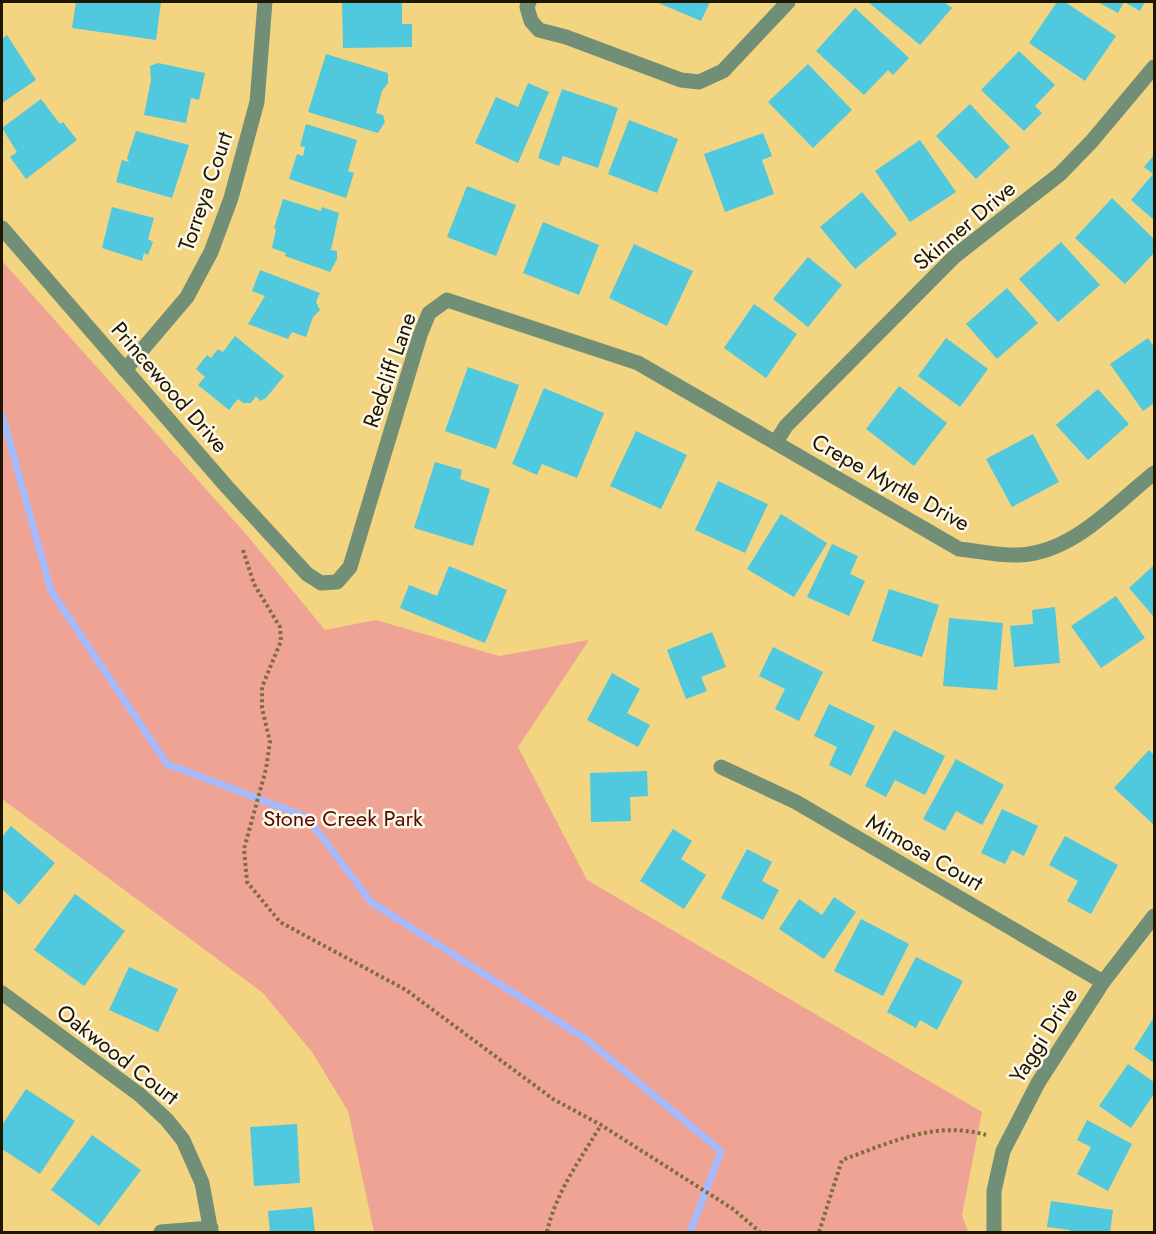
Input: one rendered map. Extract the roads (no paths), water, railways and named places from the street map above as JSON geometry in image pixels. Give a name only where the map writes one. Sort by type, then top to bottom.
[{"type":"street","name":"Torreya Court","points":[[125,370],[187,297],[215,241],[231,198],[257,102],[265,2]]},
{"type":"street","points":[[528,4],[531,21],[539,30],[566,37],[681,80],[699,82],[723,71],[788,2]]},
{"type":"street","name":"Skinner Drive","points":[[776,442],[786,426],[955,256],[1060,174],[1092,141],[1155,67]]},
{"type":"street","name":"Princewood Drive","points":[[2,228],[227,487],[307,574]]},
{"type":"street","name":"Redcliff Lane","points":[[307,574],[321,583],[337,582],[350,567],[420,335],[429,313],[447,300],[638,363]]},
{"type":"street","name":"Crepe Myrtle Drive","points":[[638,363],[959,549],[1020,555],[1048,549],[1084,533],[1155,472]]},
{"type":"street","name":"Mimosa Court","points":[[721,767],[796,802],[1103,982]]},
{"type":"street","name":"Yaggi Drive","points":[[994,1233],[994,1191],[1003,1151],[1029,1101],[1103,982],[1155,916]]},
{"type":"street","name":"Oakwood Court","points":[[2,993],[140,1095],[167,1120],[183,1140],[202,1183],[211,1230]]},
{"type":"street","points":[[161,1233],[211,1230]]},
{"type":"waterway","points":[[2,414],[51,591],[167,764],[307,817],[371,902],[586,1039],[721,1151],[690,1232]]},
{"type":"park label","name":"Stone Creek Park","points":[[343,818]]}]
